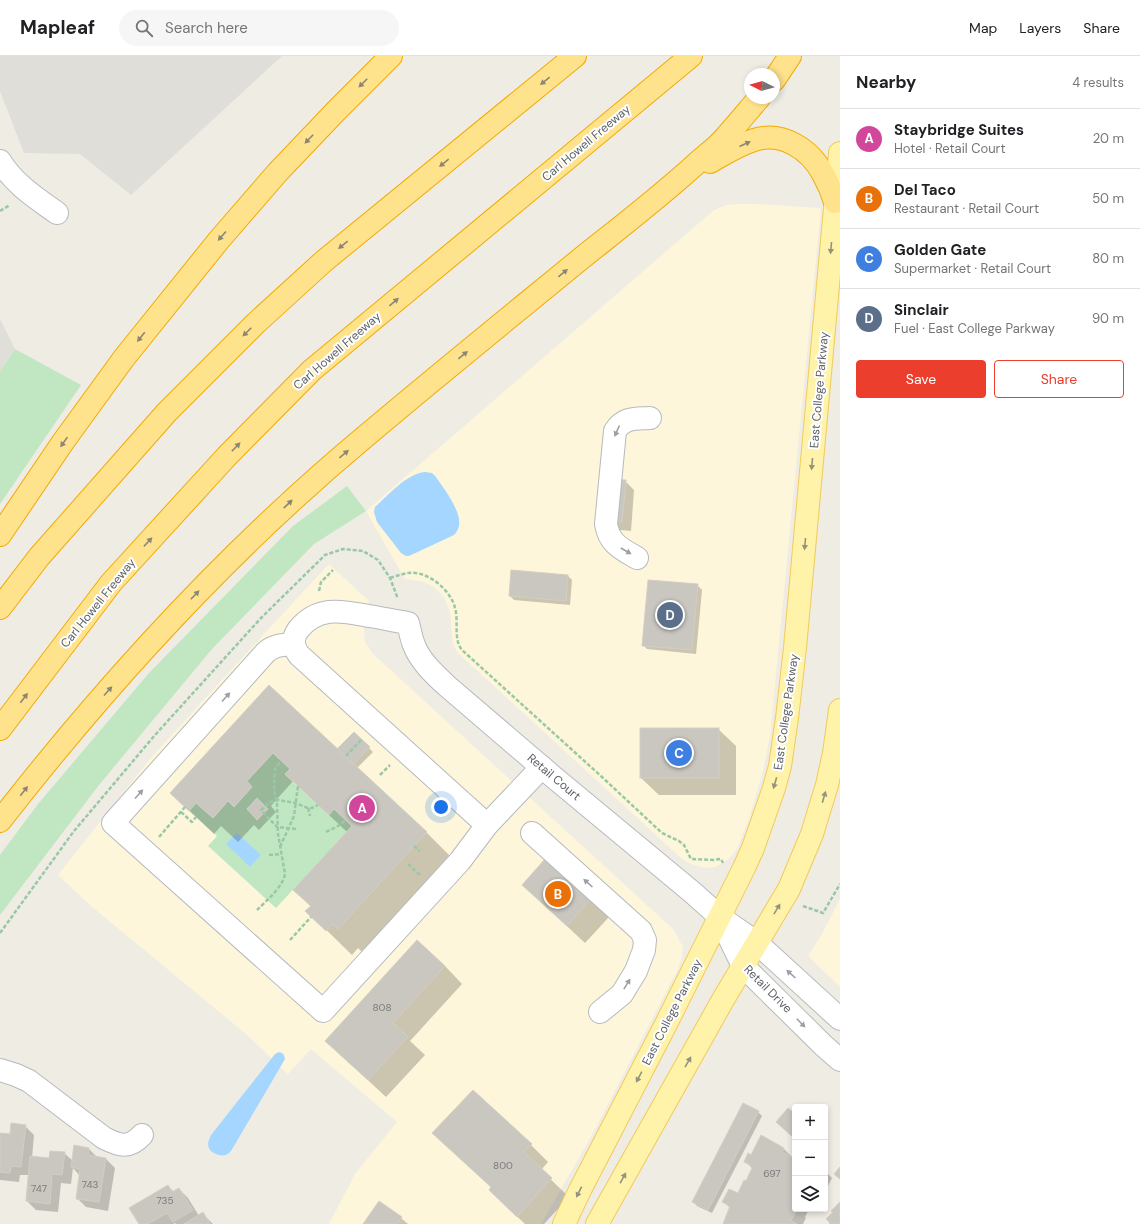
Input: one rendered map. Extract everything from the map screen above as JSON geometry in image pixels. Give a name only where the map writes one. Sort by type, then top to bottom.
[{"type":"highway","points":[[0,535],[63,442],[124,358],[219,240],[277,173],[336,110],[391,56]]},
{"type":"highway","points":[[0,608],[39,557],[167,412],[256,323],[324,261],[575,56]]},
{"type":"highway","name":"Carl Howell Freeway","points":[[0,730],[111,583],[227,456],[312,370],[691,56]]},
{"type":"highway","points":[[780,71],[790,56]]},
{"type":"highway","points":[[0,821],[81,721],[171,620],[286,504],[426,385],[675,183],[721,142],[754,104]]},
{"type":"highway","points":[[675,183],[747,142],[775,138],[794,144],[812,159],[823,173],[836,202]]},
{"type":"main road","name":"East College Parkway","points":[[564,1224],[744,868],[755,842],[780,766],[795,655],[840,153]]},
{"type":"main road","points":[[597,1224],[717,1011],[784,898],[800,865],[812,834],[827,785],[834,753],[840,710]]},
{"type":"street","points":[[0,161],[17,183],[57,213]]},
{"type":"street","points":[[637,558],[622,550],[611,539],[607,530],[607,517],[615,431],[618,426],[624,422],[650,418]]},
{"type":"street","name":"Retail Court","points":[[294,644],[294,637],[300,627],[315,616],[331,611],[344,611],[408,623],[413,644],[433,673],[720,917]]},
{"type":"street","points":[[487,825],[299,655],[294,644],[270,648],[113,823],[323,1010],[460,861],[487,825],[542,767]]},
{"type":"street","points":[[532,832],[642,931],[645,940],[644,950],[636,971],[622,994],[600,1012]]},
{"type":"street","points":[[720,917],[757,943],[840,1019]]},
{"type":"street","name":"Retail Drive","points":[[720,917],[743,966],[840,1060]]},
{"type":"street","points":[[0,1070],[29,1081],[104,1138],[112,1142],[123,1145],[133,1144],[142,1135]]},
{"type":"path","points":[[390,578],[408,573],[414,573],[426,576],[438,583],[448,595],[455,607],[458,644],[462,650],[662,833],[679,841],[687,850],[691,859],[721,859]]},
{"type":"path","points":[[346,756],[362,739]]},
{"type":"path","points":[[257,910],[283,882],[284,874],[277,827],[277,804],[274,789],[275,769],[281,761]]},
{"type":"path","points":[[280,848],[294,816],[298,786]]},
{"type":"path","points":[[296,829],[277,827],[261,810],[270,802],[276,800],[295,803],[308,808],[318,805]]},
{"type":"path","points":[[167,828],[185,807]]},
{"type":"path","points":[[308,808],[310,816]]},
{"type":"path","points":[[181,812],[192,822],[196,817]]},
{"type":"path","points":[[326,832],[346,820]]},
{"type":"path","points":[[414,846],[420,851]]},
{"type":"path","points":[[269,855],[281,854]]},
{"type":"path","points":[[798,905],[823,913],[840,884]]},
{"type":"path","points":[[290,940],[311,917]]},
{"type":"shaded area","points":[[0,56],[282,56],[131,195],[80,154],[24,153],[0,91]]},
{"type":"shaded area","points":[[739,204],[821,208],[770,736],[763,771],[750,816],[737,849],[730,858],[722,863],[715,867],[706,868],[691,864],[681,858],[458,653],[453,644],[450,612],[444,597],[434,587],[424,582],[405,579],[366,511],[714,210],[727,205]]},
{"type":"shaded area","points":[[0,319],[15,349],[0,372]]},
{"type":"shaded area","points":[[329,564],[369,601],[364,620],[364,631],[365,642],[372,653],[673,929],[683,947],[682,957],[678,969],[592,1135],[541,1224],[329,1224],[355,1174],[397,1122],[311,1049],[288,1074],[246,1034],[91,906],[58,875],[150,759]]},
{"type":"shaded area","points":[[840,899],[840,987],[808,956],[822,934]]},
{"type":"green space","points":[[15,349],[81,385],[0,504],[0,372]]},
{"type":"green space","points":[[347,486],[366,511],[314,544],[212,649],[99,785],[0,915],[0,855],[38,804],[149,673],[293,526]]},
{"type":"green space","points":[[273,753],[290,769],[285,775],[328,814],[334,809],[352,826],[276,908],[208,846],[217,836],[189,811],[196,803],[213,818],[228,801],[234,807],[252,787],[247,781]]},
{"type":"water","points":[[425,472],[432,473],[436,477],[450,498],[458,514],[458,529],[454,535],[409,556],[406,556],[401,553],[377,522],[374,512],[375,507],[411,476]]},
{"type":"water","points":[[237,833],[261,855],[250,867],[226,844]]},
{"type":"water","points":[[279,1052],[283,1054],[285,1059],[232,1150],[228,1154],[219,1155],[210,1150],[208,1146],[211,1135],[275,1054]]},
{"type":"building","points":[[603,479],[626,480],[622,522],[600,521]]},
{"type":"building","points":[[511,570],[568,575],[566,601],[509,596]]},
{"type":"building","points":[[648,580],[698,584],[692,650],[642,646]]},
{"type":"building","points":[[269,685],[427,832],[338,929],[333,924],[326,931],[305,911],[311,906],[293,890],[352,826],[334,809],[329,815],[285,774],[290,769],[273,753],[247,781],[252,787],[234,807],[228,801],[213,818],[196,803],[189,811],[170,793]]},
{"type":"building","points":[[640,728],[719,728],[719,778],[640,778]]},
{"type":"building","points":[[354,732],[370,747],[353,764],[337,749]]},
{"type":"building","points":[[257,798],[268,809],[257,820],[247,809]]},
{"type":"building","points":[[546,858],[592,898],[567,926],[522,885]]},
{"type":"building","points":[[417,940],[445,966],[393,1023],[408,1037],[368,1080],[325,1041]]},
{"type":"building","points":[[473,1090],[532,1144],[524,1152],[552,1178],[517,1217],[489,1190],[491,1187],[432,1133]]},
{"type":"building","points":[[743,1103],[759,1111],[708,1210],[692,1202]]},
{"type":"building","points":[[788,1108],[792,1111],[792,1136],[776,1122]]},
{"type":"building","points":[[11,1123],[26,1125],[21,1167],[11,1166],[10,1173],[0,1172],[0,1133],[10,1134]]},
{"type":"building","points":[[761,1135],[784,1148],[782,1152],[792,1157],[792,1212],[796,1212],[791,1221],[797,1224],[723,1224],[730,1206],[722,1202],[729,1189],[738,1193],[744,1180],[746,1181],[753,1166],[744,1162],[748,1153],[751,1155]]},
{"type":"building","points":[[74,1145],[89,1148],[88,1155],[106,1158],[99,1202],[76,1199],[80,1169],[71,1167]]},
{"type":"building","points":[[50,1151],[65,1152],[62,1175],[52,1174],[50,1204],[26,1201],[30,1156],[49,1158]]},
{"type":"building","points":[[840,1167],[840,1179],[834,1174]]},
{"type":"building","points":[[168,1185],[172,1192],[179,1188],[193,1210],[173,1222],[167,1213],[148,1224],[139,1224],[129,1208]]},
{"type":"building","points":[[379,1201],[402,1217],[397,1224],[363,1224]]},
{"type":"building","points":[[840,1202],[840,1224],[829,1224],[830,1223],[826,1219],[833,1212],[831,1211]]},
{"type":"building","points":[[203,1212],[210,1224],[184,1224]]},
{"type":"place","name":"Sinclair","points":[[670,615]]},
{"type":"place","name":"Golden Gate","points":[[679,753]]},
{"type":"place","name":"Staybridge Suites","points":[[362,808]]},
{"type":"place","name":"Del Taco","points":[[558,894]]}]
